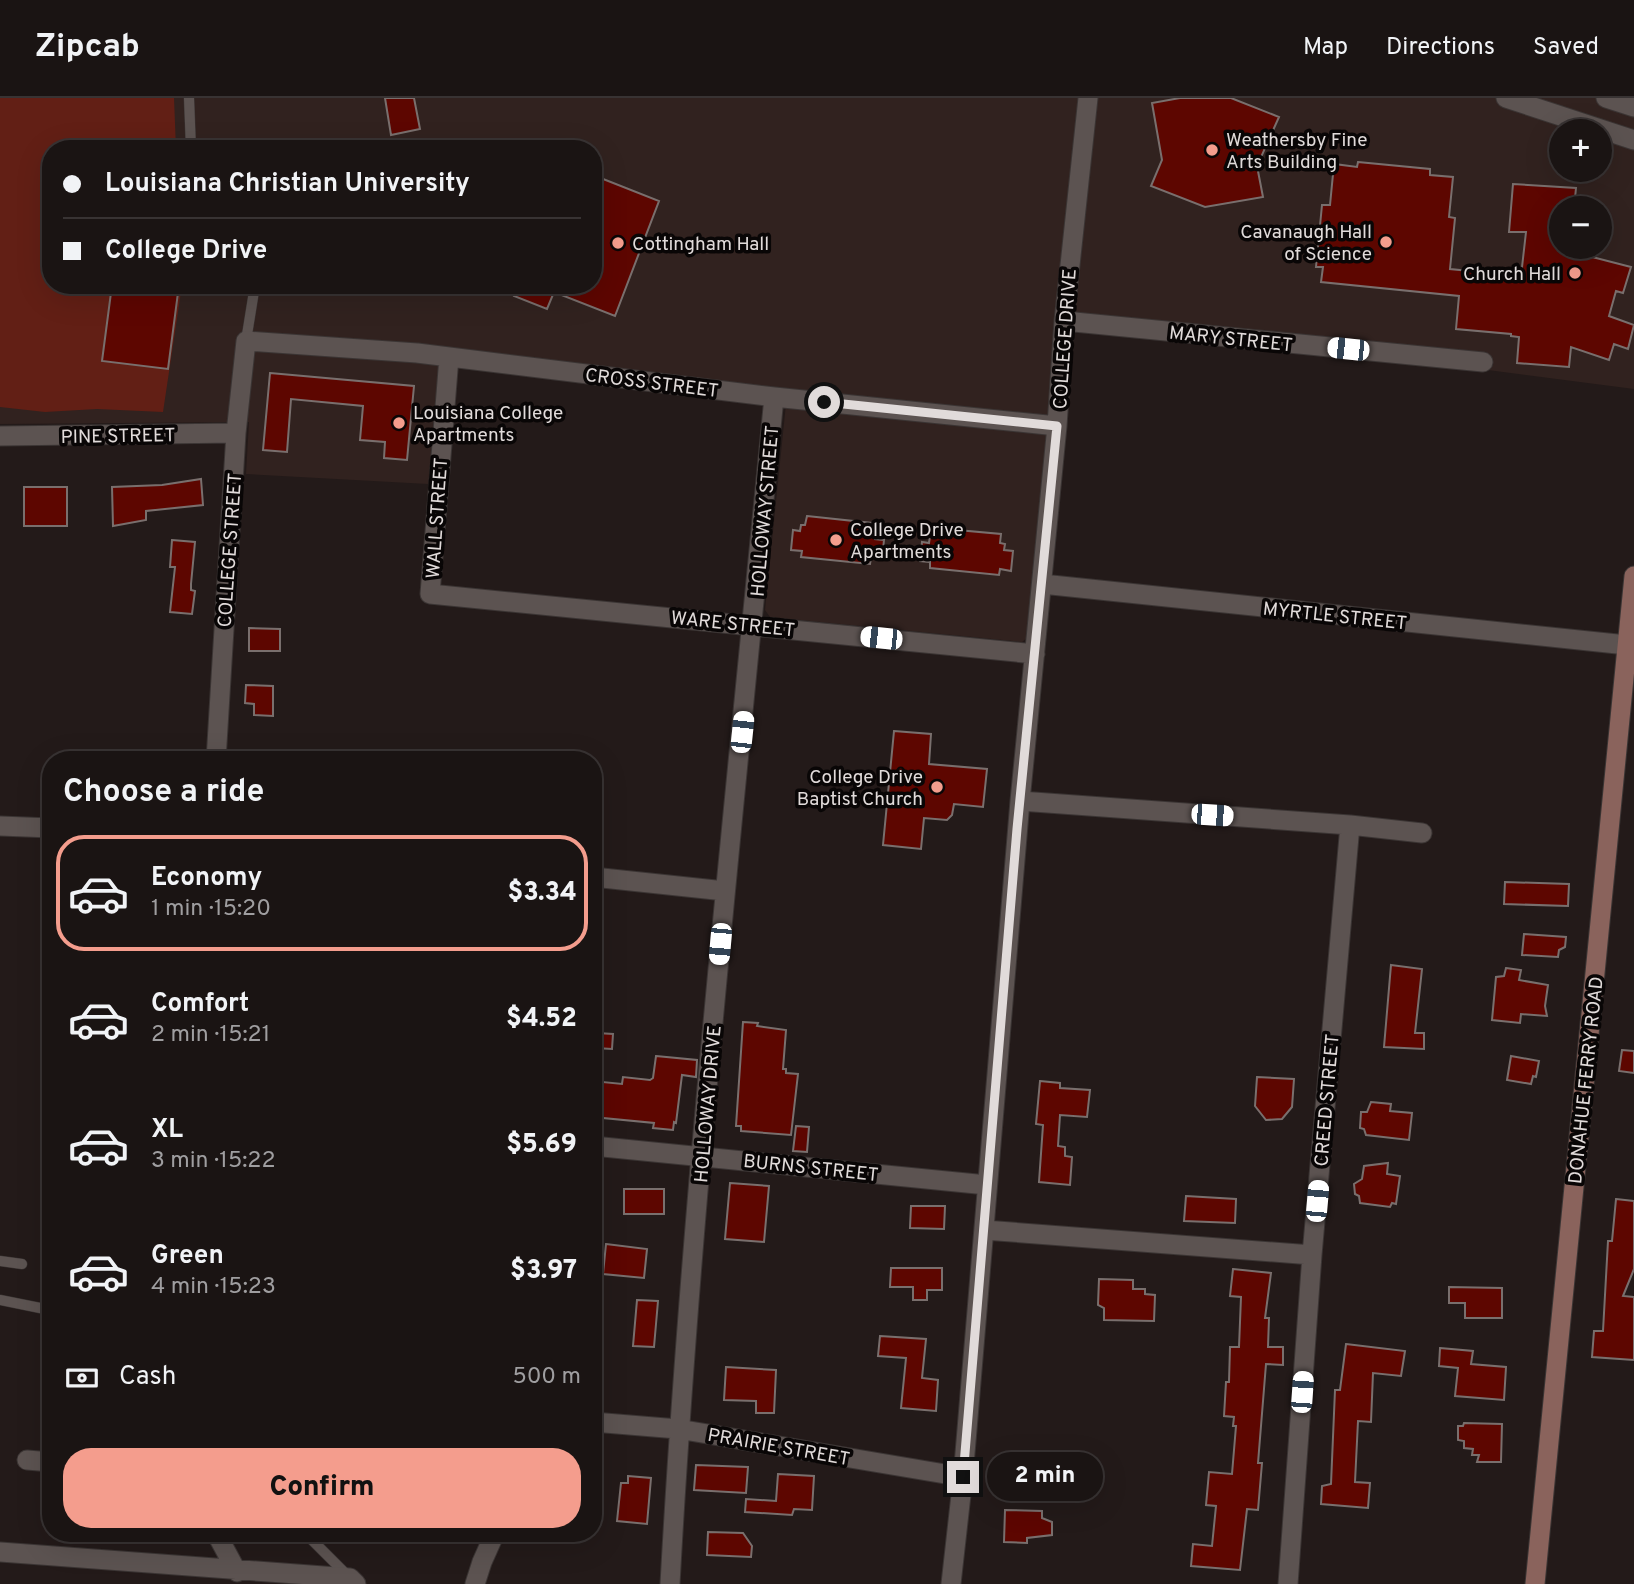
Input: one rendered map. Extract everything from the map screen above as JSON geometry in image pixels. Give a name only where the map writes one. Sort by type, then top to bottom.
[{"type":"main road","name":"DONAHUE FERRY ROAD","points":[[1535,1584],[1634,576]]},
{"type":"street","name":"COLLEGE DRIVE","points":[[951,1584],[963,1477],[1020,801],[1057,426],[1064,321],[1088,98]]},
{"type":"street","points":[[1506,98],[1634,140]]},
{"type":"street","points":[[1606,98],[1634,107]]},
{"type":"street","name":"MARY STREET","points":[[1064,321],[1483,362]]},
{"type":"street","name":"CROSS STREET","points":[[246,341],[449,357],[774,397],[1057,426]]},
{"type":"street","name":"COLLEGE STREET","points":[[217,751],[236,433],[246,341]]},
{"type":"street","name":"WALL STREET","points":[[430,594],[449,357]]},
{"type":"street","name":"HOLLOWAY STREET","points":[[753,625],[774,397]]},
{"type":"street","name":"PINE STREET","points":[[0,436],[236,433]]},
{"type":"street","name":"MYRTLE STREET","points":[[1042,584],[1628,645]]},
{"type":"street","name":"WARE STREET","points":[[430,594],[1035,654]]},
{"type":"street","name":"HOLLOWAY DRIVE","points":[[670,1584],[678,1429],[725,891],[753,625]]},
{"type":"street","points":[[1020,801],[1350,825],[1422,833]]},
{"type":"street","name":"CREED STREET","points":[[1287,1584],[1312,1255],[1350,825]]},
{"type":"street","points":[[0,826],[42,828]]},
{"type":"street","points":[[602,878],[725,891]]},
{"type":"street","name":"BURNS STREET","points":[[602,1147],[987,1185]]},
{"type":"street","points":[[984,1230],[1312,1255]]},
{"type":"street","name":"PRAIRIE STREET","points":[[602,1423],[678,1429],[963,1477]]},
{"type":"street","points":[[602,1431],[624,1425]]},
{"type":"street","points":[[27,1460],[42,1461]]},
{"type":"street","points":[[221,1542],[237,1572]]},
{"type":"street","points":[[475,1584],[491,1542]]},
{"type":"street","points":[[0,1552],[353,1581]]},
{"type":"lane","points":[[189,98],[191,140]]},
{"type":"lane","points":[[246,341],[254,294]]},
{"type":"lane","points":[[0,1261],[22,1264]]},
{"type":"lane","points":[[0,1300],[42,1308]]},
{"type":"lane","points":[[314,1542],[353,1581]]},
{"type":"shaded area","points":[[0,98],[1634,98],[1634,389],[1058,314],[1028,637],[1022,642],[770,617],[765,610],[787,394],[441,355],[428,484],[246,474],[249,422],[0,424]]},
{"type":"shaded area","points":[[0,98],[174,98],[176,140],[42,140],[42,294],[181,294],[163,412],[97,409],[45,412],[0,407]]},
{"type":"building","points":[[385,98],[414,98],[420,129],[391,135]]},
{"type":"building","name":"Weathersby Fine Arts Building","points":[[1180,98],[1231,98],[1279,117],[1257,166],[1263,197],[1205,207],[1151,186],[1162,160],[1152,103]]},
{"type":"building","points":[[1358,162],[1430,169],[1430,175],[1453,177],[1449,217],[1455,218],[1450,269],[1521,276],[1526,232],[1509,232],[1513,184],[1576,188],[1575,196],[1549,196],[1549,259],[1600,259],[1631,267],[1623,293],[1616,291],[1609,316],[1634,325],[1628,349],[1614,344],[1609,360],[1571,347],[1569,367],[1517,363],[1519,337],[1456,329],[1459,296],[1321,282],[1323,267],[1316,267],[1322,205],[1330,205],[1334,164],[1357,167]]},
{"type":"building","name":"Cottingham Hall","points":[[602,179],[659,201],[615,316],[559,294],[602,294]]},
{"type":"building","points":[[111,294],[178,294],[168,369],[102,361]]},
{"type":"building","name":"Cottingham Hall","points":[[515,294],[553,294],[547,309],[514,296]]},
{"type":"building","name":"Louisiana College Apartments","points":[[270,373],[414,386],[407,460],[384,458],[385,442],[360,440],[363,406],[291,399],[287,452],[263,450]]},
{"type":"building","points":[[201,479],[203,505],[146,511],[146,520],[113,526],[112,487],[162,485]]},
{"type":"building","points":[[24,487],[67,487],[67,526],[24,526]]},
{"type":"building","name":"College Drive Apartments","points":[[807,516],[872,523],[871,532],[876,533],[875,539],[884,540],[882,559],[871,558],[870,564],[801,557],[802,551],[791,550],[793,530],[800,531]]},
{"type":"building","name":"College Drive Apartments","points":[[935,528],[1001,534],[1000,543],[1005,544],[1004,550],[1013,551],[1011,571],[1000,569],[999,575],[930,568],[930,562],[920,561],[922,542],[929,543],[930,536],[935,536]]},
{"type":"building","points":[[172,540],[195,542],[191,584],[191,590],[195,591],[192,614],[170,612],[175,567],[170,567]]},
{"type":"building","points":[[249,628],[280,629],[280,651],[249,651]]},
{"type":"building","points":[[246,685],[273,686],[273,716],[254,715],[254,704],[245,703]]},
{"type":"building","name":"College Drive Baptist Church","points":[[894,731],[931,734],[929,764],[987,769],[983,807],[954,804],[952,815],[947,820],[924,818],[921,849],[883,845]]},
{"type":"building","points":[[1505,882],[1569,884],[1568,906],[1504,904]]},
{"type":"building","points":[[1524,934],[1566,937],[1565,947],[1559,950],[1558,957],[1522,955]]},
{"type":"building","points":[[1391,965],[1422,969],[1415,1033],[1424,1033],[1424,1049],[1384,1047]]},
{"type":"building","points":[[1506,968],[1521,970],[1519,980],[1548,985],[1545,1006],[1547,1016],[1521,1014],[1520,1023],[1492,1020],[1496,977],[1504,976]]},
{"type":"building","points":[[743,1022],[786,1030],[783,1069],[786,1069],[786,1073],[798,1074],[791,1135],[741,1131],[741,1126],[736,1126]]},
{"type":"building","points":[[602,1033],[613,1034],[612,1049],[602,1048]]},
{"type":"building","points":[[1622,1050],[1634,1051],[1634,1073],[1619,1071]]},
{"type":"building","points":[[656,1056],[697,1060],[696,1077],[682,1075],[673,1130],[653,1128],[654,1123],[602,1118],[602,1082],[622,1084],[623,1077],[653,1078]]},
{"type":"building","points":[[1511,1056],[1539,1061],[1536,1077],[1533,1076],[1531,1084],[1507,1080]]},
{"type":"building","points":[[1257,1077],[1294,1079],[1292,1107],[1282,1119],[1266,1120],[1255,1106]]},
{"type":"building","points":[[1040,1081],[1060,1083],[1060,1088],[1090,1090],[1087,1117],[1060,1115],[1058,1146],[1065,1147],[1065,1156],[1072,1157],[1070,1185],[1039,1182],[1043,1125],[1036,1124]]},
{"type":"building","points":[[1371,1102],[1391,1104],[1390,1111],[1412,1113],[1409,1140],[1366,1135],[1364,1129],[1360,1128],[1361,1112],[1367,1112]]},
{"type":"building","points":[[796,1126],[809,1127],[807,1152],[793,1151]]},
{"type":"building","points":[[1388,1163],[1387,1174],[1400,1176],[1396,1204],[1392,1203],[1390,1207],[1360,1203],[1354,1184],[1362,1179],[1364,1166]]},
{"type":"building","points":[[730,1183],[769,1186],[764,1242],[725,1239]]},
{"type":"building","points":[[624,1189],[664,1189],[664,1214],[624,1214]]},
{"type":"building","points":[[1186,1196],[1236,1199],[1235,1223],[1184,1221]]},
{"type":"building","points":[[1616,1199],[1634,1201],[1634,1269],[1623,1296],[1634,1297],[1634,1360],[1592,1357],[1594,1331],[1603,1331],[1608,1241],[1612,1241]]},
{"type":"building","points":[[911,1206],[945,1206],[944,1229],[910,1228]]},
{"type":"building","points":[[606,1244],[647,1249],[644,1278],[603,1274]]},
{"type":"building","points":[[891,1268],[942,1268],[942,1290],[927,1290],[927,1300],[913,1300],[913,1287],[890,1287]]},
{"type":"building","points":[[1233,1269],[1271,1273],[1265,1318],[1269,1318],[1268,1347],[1283,1347],[1283,1365],[1266,1364],[1258,1463],[1262,1463],[1258,1510],[1247,1509],[1240,1570],[1191,1566],[1193,1544],[1212,1546],[1216,1506],[1206,1505],[1209,1472],[1232,1474],[1236,1426],[1233,1426],[1234,1417],[1224,1416],[1230,1347],[1239,1347],[1241,1297],[1230,1296]]},
{"type":"building","points":[[1099,1279],[1133,1280],[1133,1289],[1145,1289],[1145,1294],[1155,1295],[1154,1321],[1104,1320],[1104,1308],[1098,1305]]},
{"type":"building","points":[[1449,1287],[1502,1288],[1502,1318],[1465,1318],[1465,1303],[1449,1303]]},
{"type":"building","points":[[637,1300],[658,1301],[654,1347],[633,1346]]},
{"type":"building","points":[[880,1336],[926,1339],[922,1378],[938,1380],[936,1411],[901,1408],[906,1358],[878,1356]]},
{"type":"building","points":[[1346,1344],[1405,1351],[1401,1376],[1373,1373],[1371,1422],[1358,1421],[1355,1482],[1370,1483],[1368,1508],[1321,1504],[1322,1486],[1331,1484],[1335,1390],[1340,1390]]},
{"type":"building","points":[[1440,1348],[1473,1351],[1471,1364],[1506,1367],[1504,1400],[1455,1396],[1458,1368],[1439,1366]]},
{"type":"building","points":[[726,1367],[776,1370],[774,1413],[756,1413],[756,1401],[724,1400]]},
{"type":"building","points":[[1464,1423],[1502,1424],[1501,1462],[1477,1462],[1479,1455],[1472,1455],[1473,1449],[1464,1448],[1464,1441],[1458,1440],[1458,1426],[1463,1426]]},
{"type":"building","points":[[696,1465],[748,1467],[746,1493],[694,1490]]},
{"type":"building","points":[[778,1474],[814,1476],[812,1510],[794,1509],[792,1515],[745,1512],[746,1499],[776,1501]]},
{"type":"building","points":[[628,1476],[651,1478],[647,1524],[617,1521],[621,1483],[628,1483]]},
{"type":"building","points":[[1005,1510],[1042,1511],[1042,1518],[1052,1522],[1052,1535],[1027,1538],[1027,1543],[1004,1542]]},
{"type":"building","points":[[708,1532],[743,1533],[752,1546],[751,1557],[707,1555]]},
{"type":"place","name":"Weathersby Fine Arts Building","points":[[1212,150]]},
{"type":"place","name":"Cavanaugh Hall of Science","points":[[1386,242]]},
{"type":"place","name":"Cottingham Hall","points":[[618,243]]},
{"type":"place","name":"Church Hall","points":[[1575,273]]},
{"type":"place","name":"Louisiana College Apartments","points":[[399,423]]},
{"type":"place","name":"College Drive Apartments","points":[[836,540]]},
{"type":"place","name":"College Drive Baptist Church","points":[[937,787]]},
{"type":"route","points":[[824,402],[1057,426],[1017,829],[963,1477]]}]
